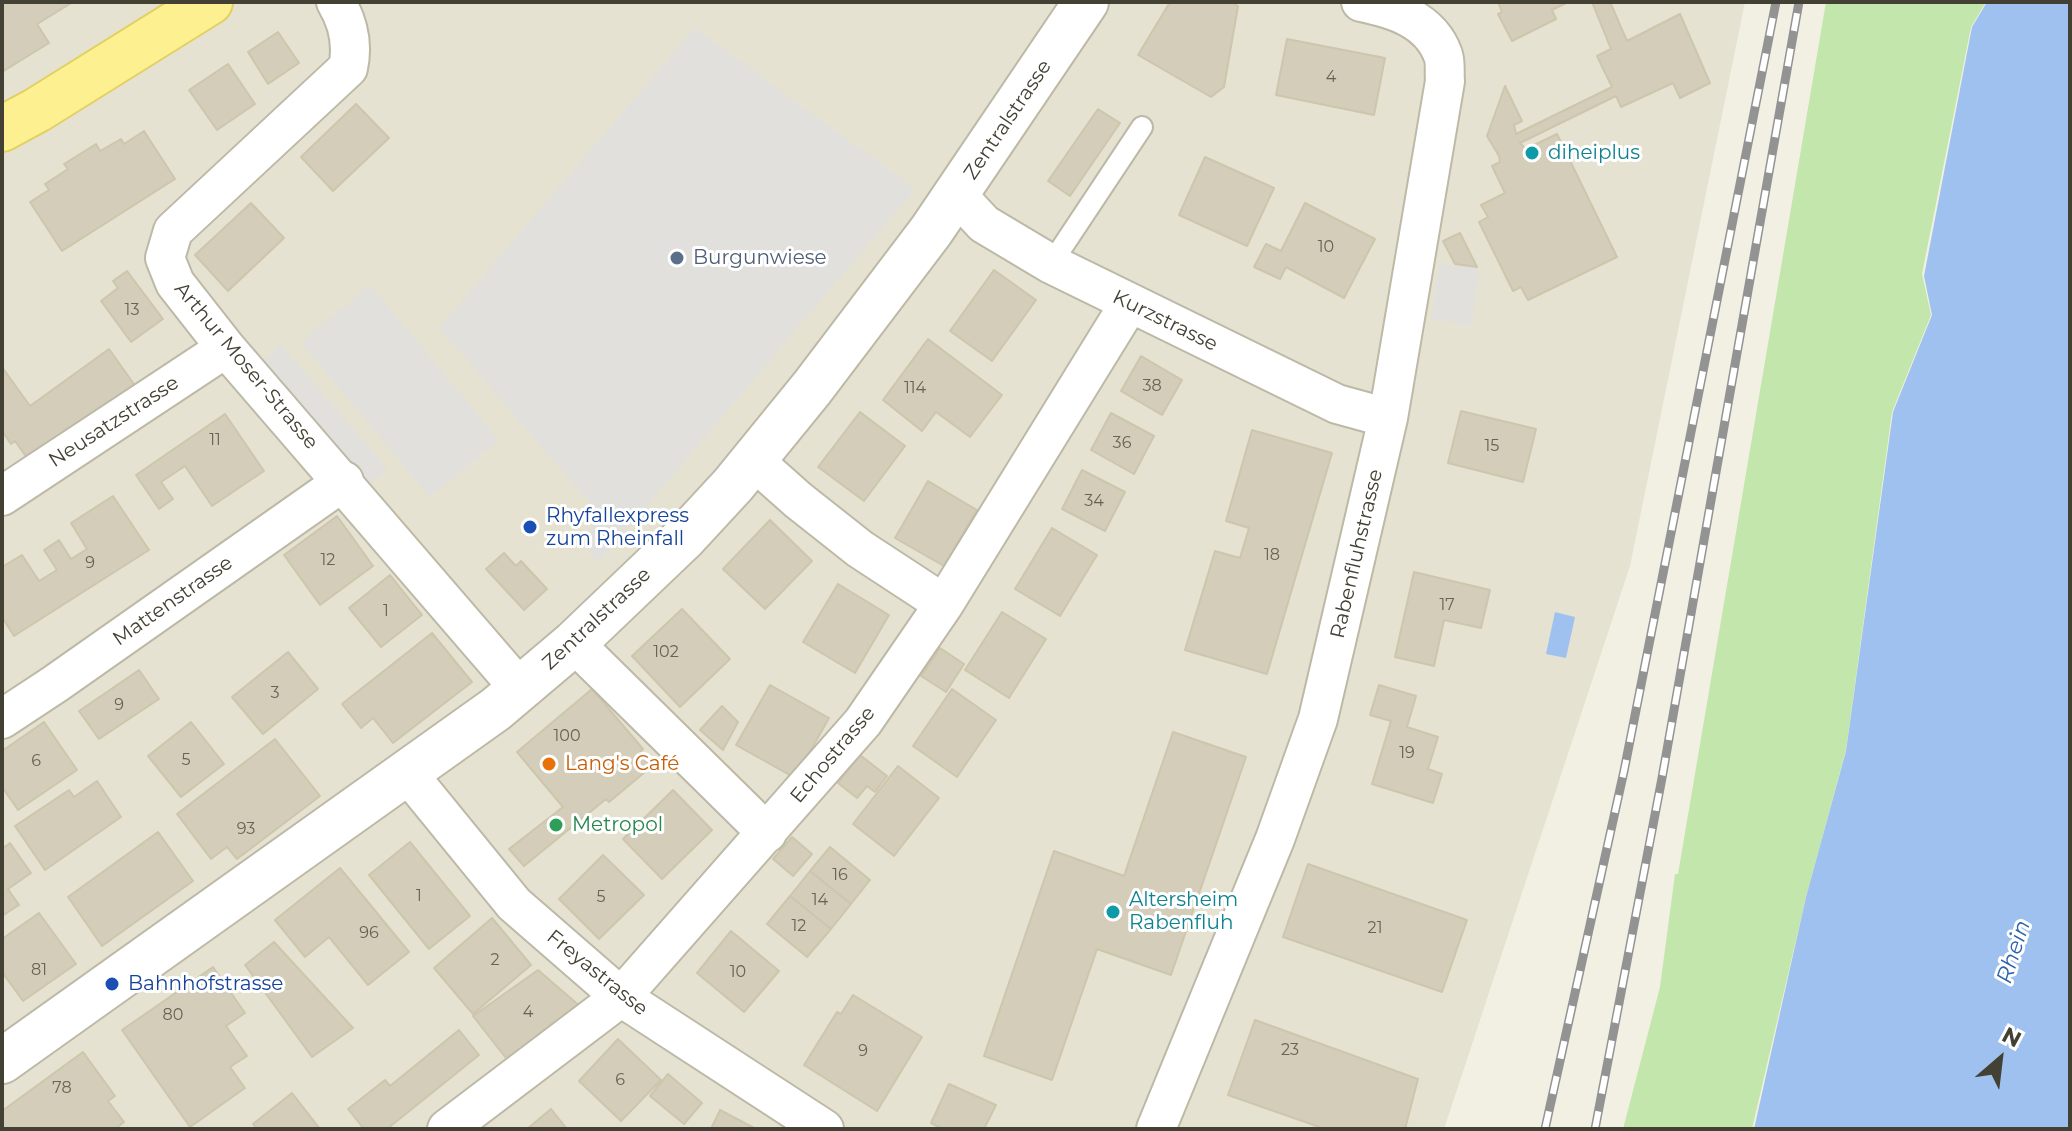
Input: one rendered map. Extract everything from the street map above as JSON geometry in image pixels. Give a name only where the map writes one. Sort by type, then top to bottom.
[{"type":"main road","points":[[2,129],[210,2]]},
{"type":"street","name":"Arthur Moser-Strasse","points":[[336,2],[342,12],[352,49],[348,68],[173,231],[165,258],[175,283],[226,348],[344,481],[520,689]]},
{"type":"street","name":"Zentralstrasse","points":[[2,1061],[408,774],[520,689],[574,643],[684,538],[812,388],[957,195],[1086,2]]},
{"type":"street","name":"Rabenfluhstrasse","points":[[1156,1129],[1275,839],[1318,719],[1388,418],[1445,81],[1444,57],[1433,38],[1415,19],[1394,9],[1361,2]]},
{"type":"street","name":"Kurzstrasse","points":[[957,195],[984,224],[1051,264],[1337,404],[1388,418]]},
{"type":"street","name":"Echostrasse","points":[[447,1129],[621,997],[863,722],[944,604],[1129,304]]},
{"type":"street","name":"Neusatzstrasse","points":[[2,496],[226,348]]},
{"type":"street","points":[[753,460],[860,549],[944,604]]},
{"type":"street","name":"Mattenstrasse","points":[[2,719],[344,481]]},
{"type":"street","points":[[574,643],[767,833]]},
{"type":"street","name":"Freyastrasse","points":[[408,774],[514,904],[621,997],[808,1125]]},
{"type":"lane","points":[[1051,264],[1142,127]]},
{"type":"shaded area","points":[[2,2],[1745,2],[1630,566],[1444,1129],[2,1129]]},
{"type":"shaded area","name":"Burgunwiese","points":[[695,28],[915,189],[598,563],[578,538],[603,518],[439,328]]},
{"type":"shaded area","points":[[1439,264],[1477,268],[1479,275],[1471,326],[1431,319]]},
{"type":"shaded area","points":[[370,285],[499,440],[430,497],[301,342]]},
{"type":"shaded area","points":[[281,345],[387,469],[367,486],[262,361]]},
{"type":"green space","points":[[1826,2],[1986,2],[1971,27],[1922,274],[1931,315],[1892,412],[1846,750],[1806,897],[1752,1129],[1623,1129],[1660,987],[1675,874],[1678,874]]},
{"type":"water","name":"Rhein","points":[[1987,2],[2070,2],[2070,1129],[1754,1129],[1806,897],[1846,751],[1893,412],[1932,315],[1924,276],[1972,27]]},
{"type":"water","points":[[1555,612],[1575,617],[1566,658],[1546,654]]},
{"type":"building","points":[[2,2],[73,2],[37,24],[49,43],[2,72]]},
{"type":"building","points":[[1170,2],[1231,2],[1238,6],[1224,87],[1211,97],[1138,55]]},
{"type":"building","points":[[1498,2],[1568,2],[1552,10],[1556,19],[1512,41],[1498,14],[1502,12]]},
{"type":"building","name":"diheiplus","points":[[1592,2],[1610,2],[1627,41],[1680,14],[1710,83],[1680,98],[1673,83],[1621,107],[1616,96],[1520,143],[1526,149],[1557,134],[1617,257],[1528,300],[1521,287],[1513,291],[1479,222],[1488,217],[1481,205],[1505,193],[1492,166],[1500,162],[1499,156],[1487,136],[1505,86],[1522,121],[1514,125],[1516,134],[1612,87],[1597,56],[1611,49]]},
{"type":"building","points":[[278,32],[299,63],[268,84],[248,52]]},
{"type":"building","points":[[1287,39],[1385,58],[1374,115],[1276,95]]},
{"type":"building","points":[[228,64],[255,104],[217,130],[189,90]]},
{"type":"building","points":[[356,104],[389,138],[333,191],[301,157]]},
{"type":"building","points":[[1098,109],[1120,123],[1070,196],[1048,181]]},
{"type":"building","points":[[144,131],[175,179],[62,251],[30,202],[49,190],[45,184],[68,169],[64,164],[96,144],[100,151],[121,139],[124,144]]},
{"type":"building","points":[[1205,157],[1274,188],[1247,246],[1179,215]]},
{"type":"building","points":[[251,203],[284,238],[228,291],[195,255]]},
{"type":"building","points":[[1305,203],[1375,239],[1344,298],[1286,267],[1280,279],[1254,267],[1266,244],[1281,251]]},
{"type":"building","points":[[1460,233],[1477,267],[1455,264],[1443,241]]},
{"type":"building","points":[[994,270],[1036,300],[992,361],[950,331]]},
{"type":"building","points":[[127,271],[163,319],[131,342],[101,301],[118,288],[113,281]]},
{"type":"building","points":[[928,339],[1002,395],[970,437],[936,412],[922,431],[883,400]]},
{"type":"building","points":[[109,349],[141,394],[35,469],[15,441],[11,444],[2,431],[2,367],[30,406]]},
{"type":"building","points":[[1141,356],[1182,380],[1162,415],[1121,391]]},
{"type":"building","points":[[1461,411],[1536,429],[1523,482],[1448,463]]},
{"type":"building","points":[[860,412],[905,446],[864,501],[818,467]]},
{"type":"building","points":[[1111,413],[1154,436],[1134,474],[1091,450]]},
{"type":"building","points":[[225,414],[264,471],[212,506],[185,466],[161,482],[173,499],[159,509],[136,475]]},
{"type":"building","points":[[1252,430],[1332,453],[1267,674],[1185,650],[1215,551],[1240,558],[1249,528],[1226,521]]},
{"type":"building","points":[[1082,470],[1125,492],[1105,531],[1062,509]]},
{"type":"building","points":[[928,481],[977,510],[944,566],[895,538]]},
{"type":"building","points":[[113,496],[149,550],[14,636],[2,617],[2,567],[22,555],[39,581],[57,570],[44,550],[59,540],[71,559],[87,549],[71,523]]},
{"type":"building","points":[[337,516],[373,566],[320,605],[284,555]]},
{"type":"building","points":[[770,520],[812,561],[765,609],[723,569]]},
{"type":"building","points":[[1052,528],[1097,555],[1060,616],[1015,589]]},
{"type":"building","points":[[504,553],[516,566],[521,561],[547,589],[524,610],[486,569]]},
{"type":"building","points":[[1414,572],[1490,590],[1481,628],[1444,620],[1434,666],[1395,657]]},
{"type":"building","points":[[390,575],[422,615],[381,647],[349,608]]},
{"type":"building","points":[[838,584],[889,615],[855,673],[803,642]]},
{"type":"building","points":[[682,609],[730,659],[680,707],[632,656]]},
{"type":"building","points":[[1002,612],[1046,639],[1009,698],[965,670]]},
{"type":"building","points":[[432,633],[472,682],[393,743],[373,718],[361,728],[342,704]]},
{"type":"building","points":[[940,648],[964,664],[946,692],[921,676]]},
{"type":"building","points":[[288,652],[318,689],[263,734],[232,697]]},
{"type":"building","points":[[139,670],[159,699],[99,739],[79,711]]},
{"type":"building","points":[[770,685],[829,718],[795,778],[736,745]]},
{"type":"building","points":[[1379,685],[1416,696],[1407,727],[1438,737],[1428,769],[1442,774],[1433,803],[1372,784],[1391,721],[1370,715]]},
{"type":"building","name":"Metropol","points":[[592,689],[643,749],[640,752],[651,767],[609,802],[606,799],[524,866],[509,849],[563,807],[517,752]]},
{"type":"building","points":[[952,689],[996,720],[957,777],[913,746]]},
{"type":"building","points":[[722,706],[738,722],[723,750],[700,730]]},
{"type":"building","points":[[44,722],[77,770],[18,810],[2,787],[2,751]]},
{"type":"building","points":[[191,722],[224,764],[181,797],[148,756]]},
{"type":"building","name":"Altersheim Rabenfluh","points":[[1173,732],[1246,757],[1171,975],[1097,949],[1052,1080],[984,1056],[1054,851],[1124,876]]},
{"type":"building","points":[[275,739],[320,796],[237,859],[227,847],[211,859],[177,814]]},
{"type":"building","points":[[860,755],[887,776],[875,792],[867,786],[857,798],[838,783]]},
{"type":"building","points":[[898,766],[939,798],[894,856],[853,824]]},
{"type":"building","points":[[97,781],[121,817],[45,870],[15,826],[69,790],[74,797]]},
{"type":"building","points":[[673,790],[712,830],[662,879],[623,839]]},
{"type":"building","points":[[158,832],[193,881],[102,946],[68,897]]},
{"type":"building","points":[[792,837],[812,854],[793,876],[773,859]]},
{"type":"building","points":[[410,842],[470,916],[429,949],[369,875]]},
{"type":"building","points":[[10,843],[31,873],[8,889],[19,905],[2,916],[2,849]]},
{"type":"building","points":[[830,847],[870,880],[851,904],[810,871]]},
{"type":"building","points":[[603,855],[644,895],[599,939],[559,899]]},
{"type":"building","points":[[1308,864],[1467,920],[1442,992],[1283,937]]},
{"type":"building","points":[[340,868],[409,952],[368,985],[329,937],[305,957],[275,920]]},
{"type":"building","points":[[810,871],[851,904],[831,929],[790,896]]},
{"type":"building","points":[[790,896],[831,929],[807,957],[767,924]]},
{"type":"building","points":[[39,913],[76,964],[23,1001],[2,972],[2,939]]},
{"type":"building","points":[[492,918],[531,965],[473,1014],[434,968]]},
{"type":"building","points":[[731,931],[779,971],[744,1012],[697,973]]},
{"type":"building","points":[[274,942],[353,1028],[312,1057],[245,965]]},
{"type":"building","points":[[213,967],[245,1013],[226,1026],[247,1056],[230,1067],[245,1088],[190,1127],[122,1030]]},
{"type":"building","points":[[538,970],[582,1008],[509,1062],[473,1016]]},
{"type":"building","points":[[853,995],[922,1037],[877,1111],[804,1065],[837,1012],[841,1014]]},
{"type":"building","points":[[1255,1020],[1418,1079],[1405,1129],[1325,1129],[1228,1095]]},
{"type":"building","points":[[459,1030],[479,1055],[387,1129],[364,1129],[348,1109],[385,1080],[390,1086]]},
{"type":"building","points":[[618,1039],[661,1080],[621,1121],[579,1081]]},
{"type":"building","points":[[83,1052],[115,1096],[108,1101],[124,1122],[115,1129],[2,1129],[2,1111]]},
{"type":"building","points":[[668,1074],[702,1103],[684,1124],[650,1096]]},
{"type":"building","points":[[949,1084],[996,1105],[984,1129],[943,1129],[931,1123]]},
{"type":"building","points":[[292,1093],[320,1129],[257,1129],[253,1124]]},
{"type":"building","points":[[551,1109],[567,1129],[527,1129]]},
{"type":"building","points":[[720,1110],[756,1129],[711,1129]]},
{"type":"railway","points":[[1545,1129],[1624,771],[1776,2]]},
{"type":"railway","points":[[1595,1129],[1662,778],[1799,2]]},
{"type":"place","name":"diheiplus","points":[[1532,153]]},
{"type":"place","name":"Burgunwiese","points":[[677,258]]},
{"type":"place","name":"Rhyfallexpress zum Rheinfall","points":[[530,527]]},
{"type":"place","name":"Lang's Café","points":[[549,764]]},
{"type":"place","name":"Metropol","points":[[556,825]]},
{"type":"place","name":"Altersheim Rabenfluh","points":[[1113,912]]},
{"type":"place","name":"Bahnhofstrasse","points":[[112,984]]}]
